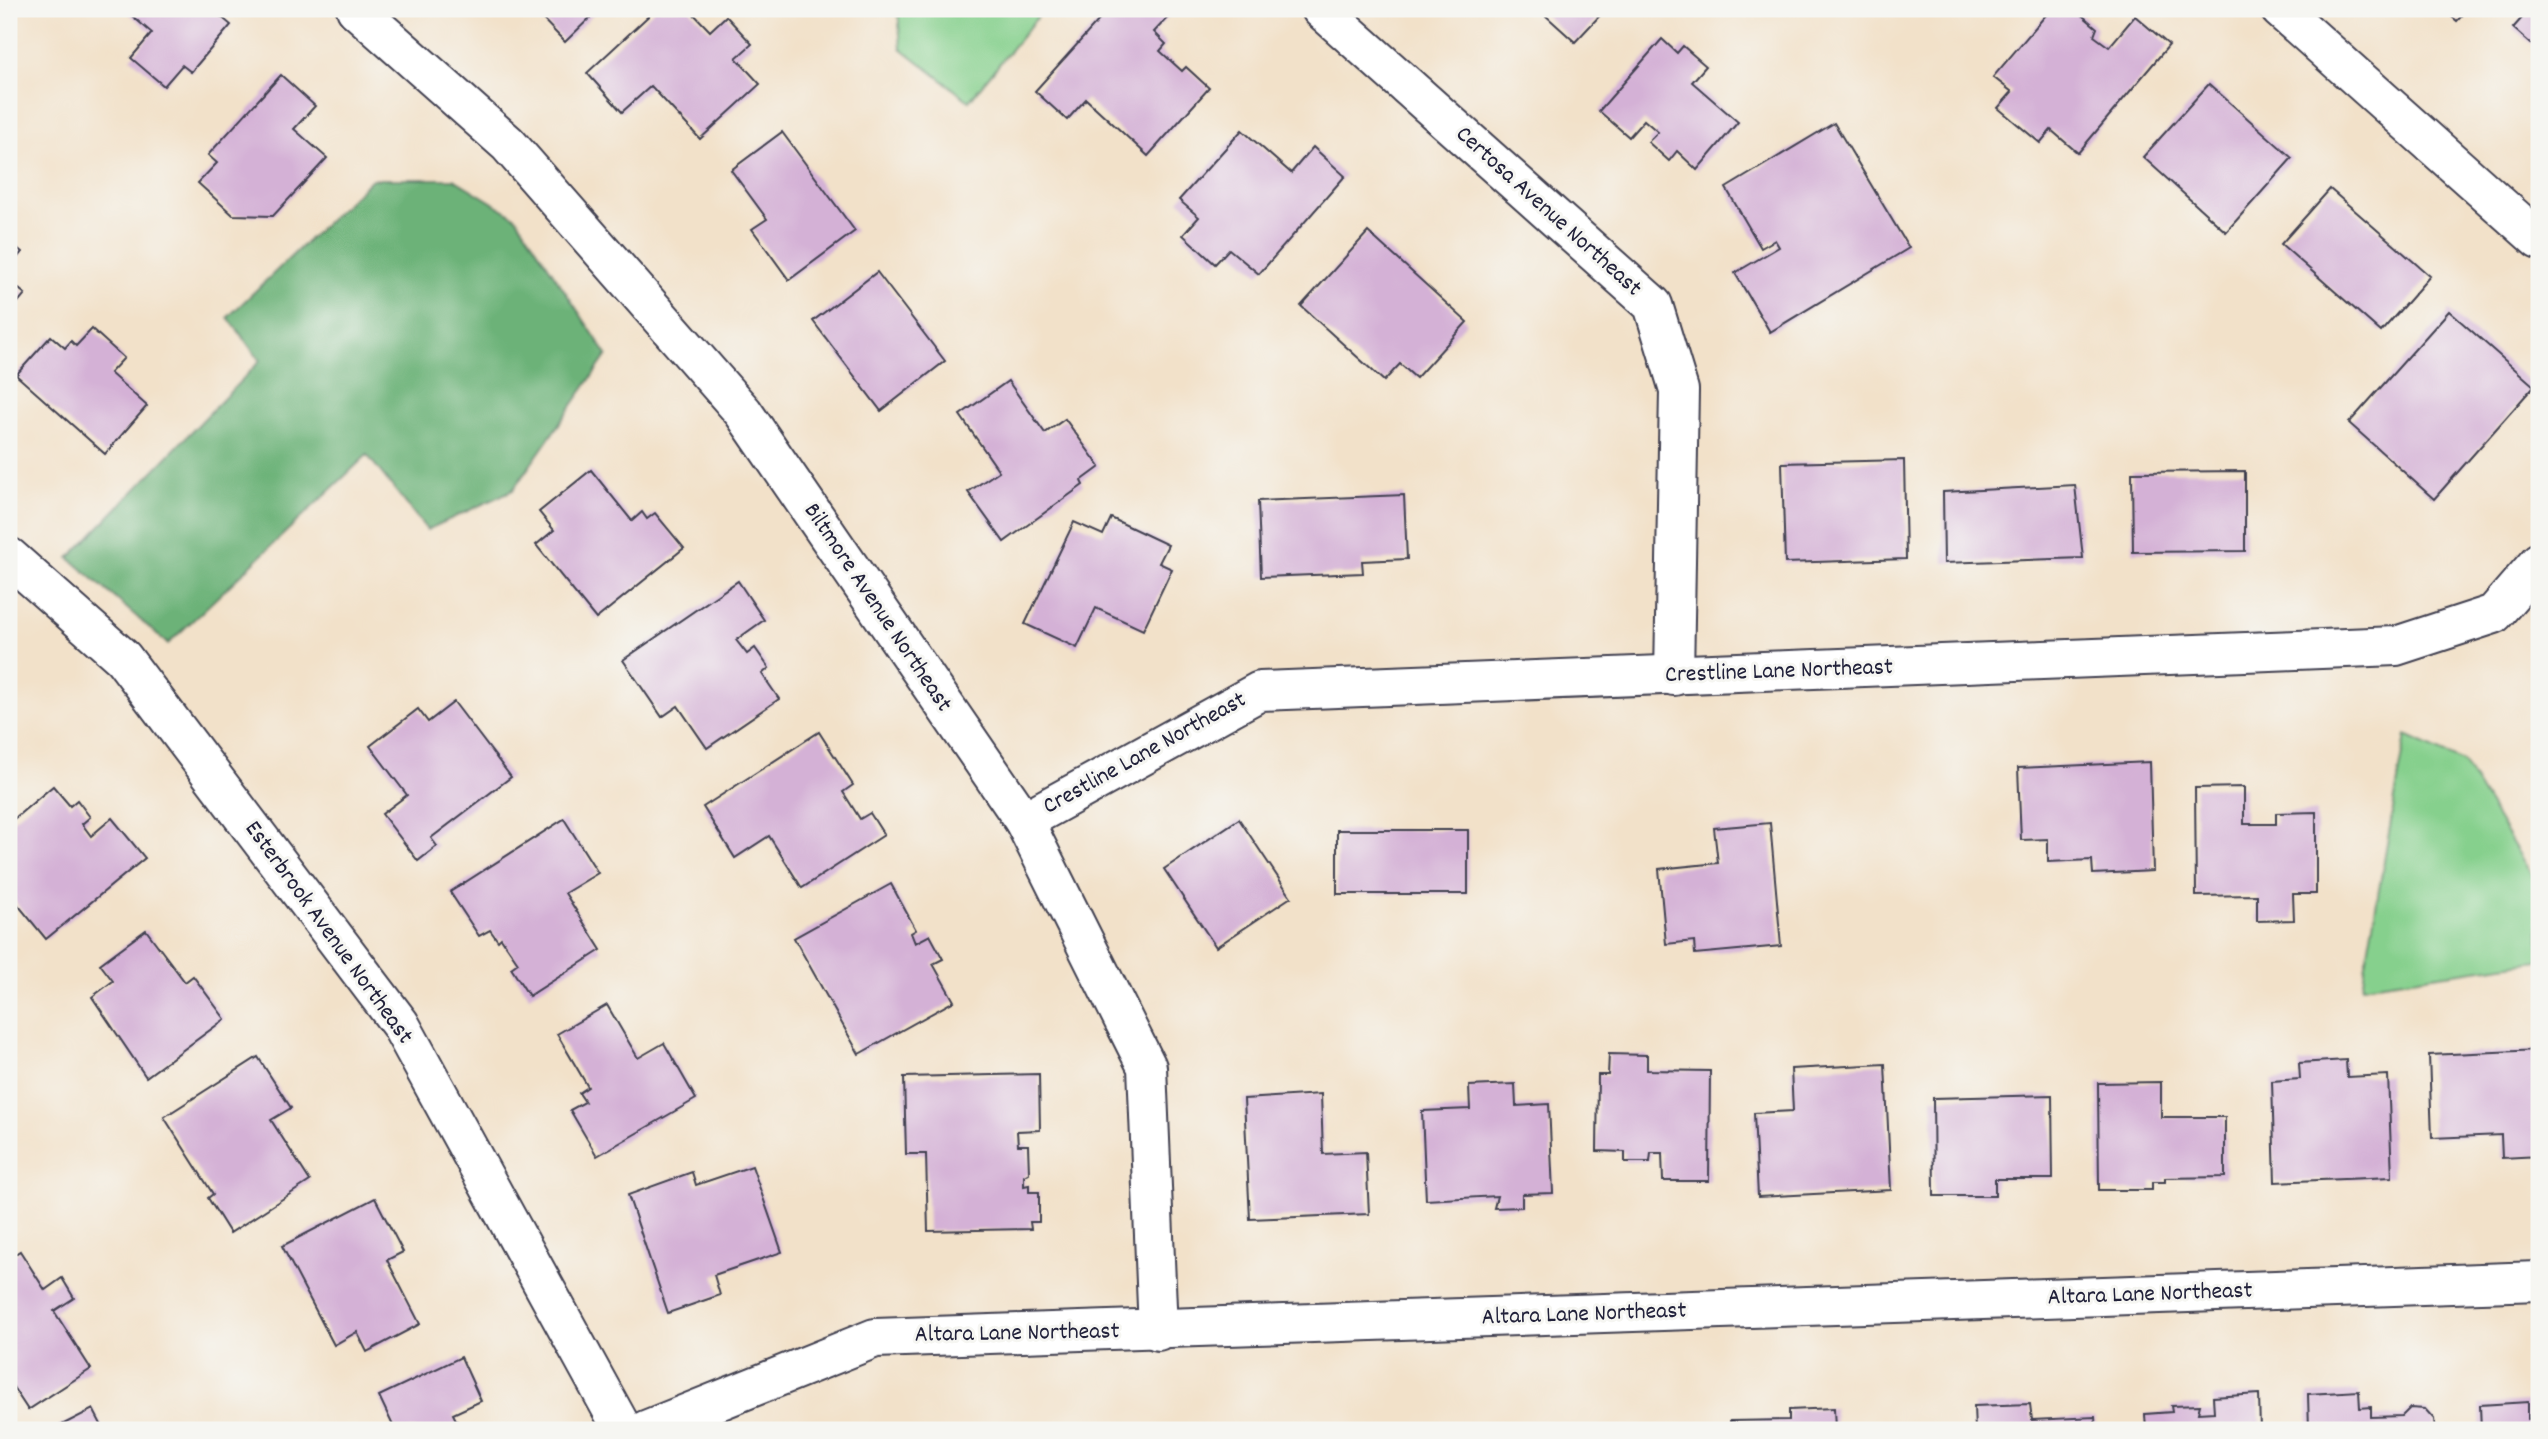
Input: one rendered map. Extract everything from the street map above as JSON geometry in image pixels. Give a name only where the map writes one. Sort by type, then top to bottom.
[{"type":"street","name":"Biltmore Avenue Northeast","points":[[356,9],[508,144],[743,412],[1024,821],[1147,1067],[1158,1331]]},
{"type":"street","name":"Certosa Avenue Northeast","points":[[1321,9],[1653,305],[1679,390],[1674,676]]},
{"type":"street","points":[[2280,9],[2539,240]]},
{"type":"street","name":"Esterbrook Avenue Northeast","points":[[9,556],[122,658],[400,1024],[623,1430]]},
{"type":"street","name":"Crestline Lane Northeast","points":[[1024,821],[1260,691],[2396,646],[2494,614],[2539,562]]},
{"type":"street","name":"Altara Lane Northeast","points":[[646,1430],[875,1338],[1158,1331],[2539,1280]]},
{"type":"green space","points":[[898,9],[1044,9],[969,101],[901,48]]},
{"type":"green space","points":[[372,179],[454,179],[516,217],[607,355],[513,490],[427,530],[367,455],[168,644],[69,558],[260,361],[228,317]]},
{"type":"green space","points":[[2406,736],[2463,762],[2539,887],[2539,961],[2362,986]]},
{"type":"building","points":[[124,9],[212,9],[231,25],[191,72],[182,65],[164,86],[131,58],[152,33]]},
{"type":"building","points":[[533,9],[599,9],[565,42]]},
{"type":"building","points":[[656,9],[689,9],[710,31],[726,16],[752,44],[736,58],[760,84],[700,139],[651,86],[622,112],[587,73]]},
{"type":"building","points":[[1109,9],[1160,9],[1169,16],[1154,32],[1166,44],[1160,51],[1182,71],[1186,67],[1209,88],[1148,156],[1086,99],[1067,120],[1035,91]]},
{"type":"building","points":[[1550,9],[1606,9],[1575,42],[1545,15]]},
{"type":"building","points":[[2051,9],[2066,9],[2072,14],[2077,11],[2097,28],[2094,36],[2109,47],[2135,16],[2169,45],[2078,153],[2051,130],[2040,143],[1998,108],[2012,92],[1993,77]]},
{"type":"building","points":[[2443,9],[2468,9],[2457,21]]},
{"type":"building","points":[[2530,9],[2539,9],[2539,51],[2513,28]]},
{"type":"building","points":[[1662,39],[1677,53],[1683,46],[1706,66],[1692,82],[1738,122],[1697,170],[1677,151],[1669,161],[1648,142],[1658,132],[1644,120],[1629,137],[1599,111]]},
{"type":"building","points":[[281,75],[315,106],[294,129],[327,158],[273,216],[233,215],[198,183],[217,163],[208,155]]},
{"type":"building","points":[[2209,84],[2292,158],[2226,232],[2143,157]]},
{"type":"building","points":[[1834,123],[1909,248],[1770,332],[1735,273],[1779,247],[1775,240],[1761,248],[1726,188]]},
{"type":"building","points":[[1242,130],[1291,173],[1313,147],[1345,176],[1259,274],[1229,249],[1215,264],[1183,235],[1199,217],[1179,200]]},
{"type":"building","points":[[782,132],[855,231],[789,280],[752,229],[767,219],[731,170]]},
{"type":"building","points":[[2330,189],[2430,276],[2381,332],[2281,244]]},
{"type":"building","points":[[1368,232],[1467,322],[1416,378],[1400,364],[1384,381],[1301,306]]},
{"type":"building","points":[[9,241],[22,252],[9,267]]},
{"type":"building","points":[[877,272],[945,361],[881,411],[813,321]]},
{"type":"building","points":[[9,281],[25,294],[9,313]]},
{"type":"building","points":[[2449,311],[2534,386],[2434,499],[2349,423]]},
{"type":"building","points":[[92,329],[124,358],[110,373],[147,406],[105,454],[16,375],[51,336],[65,348],[71,341],[76,346]]},
{"type":"building","points":[[1008,381],[1045,433],[1065,419],[1100,467],[1081,481],[1083,485],[1004,542],[968,492],[999,471],[960,415]]},
{"type":"building","points":[[1904,460],[1906,559],[1785,563],[1782,463]]},
{"type":"building","points":[[591,470],[632,521],[642,512],[647,519],[655,513],[684,548],[596,619],[536,545],[554,530],[539,512]]},
{"type":"building","points":[[2245,471],[2245,551],[2133,552],[2132,472]]},
{"type":"building","points":[[2075,485],[2083,558],[1944,563],[1943,492]]},
{"type":"building","points":[[1404,495],[1407,559],[1362,561],[1363,573],[1261,577],[1258,501]]},
{"type":"building","points":[[1111,518],[1168,545],[1159,563],[1172,569],[1143,630],[1096,608],[1077,648],[1025,624],[1074,522],[1103,535]]},
{"type":"building","points":[[738,581],[764,620],[736,640],[747,654],[755,648],[769,668],[762,674],[779,699],[707,748],[678,706],[662,717],[623,660]]},
{"type":"building","points":[[454,702],[511,777],[431,838],[437,846],[418,861],[382,814],[407,795],[370,746],[418,709],[428,722]]},
{"type":"building","points":[[819,732],[853,785],[843,792],[860,819],[870,813],[884,835],[802,888],[769,836],[735,858],[703,807]]},
{"type":"building","points":[[2150,762],[2153,871],[2093,874],[2092,860],[2048,862],[2048,839],[2021,840],[2018,768]]},
{"type":"building","points":[[53,786],[70,806],[77,800],[90,817],[82,824],[91,836],[112,818],[145,858],[46,939],[9,894],[9,823]]},
{"type":"building","points":[[2244,787],[2244,824],[2276,824],[2276,813],[2316,812],[2316,894],[2293,894],[2294,920],[2257,921],[2257,895],[2196,896],[2195,788]]},
{"type":"building","points":[[564,819],[598,873],[565,893],[601,950],[529,996],[511,968],[518,963],[501,938],[498,941],[490,930],[479,936],[450,892]]},
{"type":"building","points":[[1239,819],[1291,897],[1216,947],[1164,869]]},
{"type":"building","points":[[1770,823],[1781,946],[1695,954],[1694,941],[1666,944],[1659,869],[1718,863],[1714,828]]},
{"type":"building","points":[[1337,830],[1468,830],[1468,894],[1337,894]]},
{"type":"building","points":[[891,884],[916,930],[911,933],[915,943],[930,935],[943,959],[933,964],[954,1001],[859,1054],[794,938]]},
{"type":"building","points":[[146,930],[185,982],[193,976],[225,1019],[146,1077],[92,997],[113,981],[100,964]]},
{"type":"building","points":[[607,1005],[638,1058],[664,1043],[696,1099],[597,1156],[570,1110],[585,1102],[579,1093],[588,1087],[557,1034]]},
{"type":"building","points":[[2539,1050],[2539,1156],[2502,1158],[2501,1135],[2432,1138],[2429,1055]]},
{"type":"building","points":[[1609,1054],[1647,1055],[1647,1070],[1710,1071],[1709,1181],[1663,1181],[1662,1153],[1651,1153],[1650,1162],[1625,1162],[1625,1152],[1597,1151],[1598,1075],[1608,1075]]},
{"type":"building","points":[[258,1057],[291,1108],[271,1120],[310,1181],[230,1233],[208,1198],[213,1194],[164,1117]]},
{"type":"building","points":[[2346,1060],[2347,1077],[2388,1075],[2392,1177],[2275,1182],[2272,1081],[2300,1079],[2299,1063]]},
{"type":"building","points":[[1885,1064],[1891,1190],[1758,1197],[1754,1113],[1793,1111],[1791,1069]]},
{"type":"building","points":[[1039,1074],[1040,1130],[1017,1131],[1018,1145],[1028,1145],[1029,1173],[1024,1176],[1024,1186],[1029,1185],[1029,1192],[1039,1192],[1039,1222],[1030,1222],[1031,1229],[928,1231],[926,1154],[906,1154],[904,1077]]},
{"type":"building","points":[[2161,1082],[2161,1117],[2225,1117],[2225,1177],[2165,1178],[2165,1182],[2152,1182],[2152,1190],[2099,1190],[2098,1083]]},
{"type":"building","points":[[1515,1084],[1516,1106],[1549,1104],[1553,1193],[1522,1194],[1522,1207],[1494,1208],[1497,1196],[1426,1200],[1422,1111],[1470,1109],[1469,1086]]},
{"type":"building","points":[[1321,1094],[1323,1154],[1366,1152],[1369,1214],[1250,1219],[1244,1099]]},
{"type":"building","points":[[2052,1095],[2053,1179],[1995,1179],[1995,1196],[1934,1196],[1933,1098]]},
{"type":"building","points":[[752,1166],[782,1252],[714,1275],[720,1295],[668,1313],[628,1195],[692,1172],[696,1185]]},
{"type":"building","points":[[375,1198],[403,1252],[387,1260],[420,1324],[367,1352],[357,1332],[334,1345],[282,1246]]},
{"type":"building","points":[[20,1251],[45,1290],[62,1278],[74,1298],[54,1311],[91,1369],[28,1410],[9,1381],[9,1258]]},
{"type":"building","points":[[461,1357],[481,1401],[453,1414],[461,1430],[395,1430],[379,1396]]},
{"type":"building","points":[[2359,1391],[2360,1408],[2371,1407],[2371,1417],[2402,1416],[2410,1408],[2425,1409],[2434,1419],[2435,1430],[2309,1430],[2308,1394]]},
{"type":"building","points":[[2259,1394],[2260,1430],[2146,1430],[2145,1414],[2172,1412],[2171,1406],[2200,1405],[2198,1413],[2214,1412],[2213,1397]]},
{"type":"building","points":[[2528,1402],[2528,1419],[2539,1418],[2539,1430],[2481,1430],[2480,1405]]},
{"type":"building","points":[[2030,1404],[2032,1420],[2095,1417],[2096,1430],[1975,1430],[1974,1406]]},
{"type":"building","points":[[1834,1408],[1835,1430],[1731,1430],[1730,1421],[1789,1420],[1789,1410]]},
{"type":"building","points":[[93,1409],[104,1430],[52,1430]]}]
